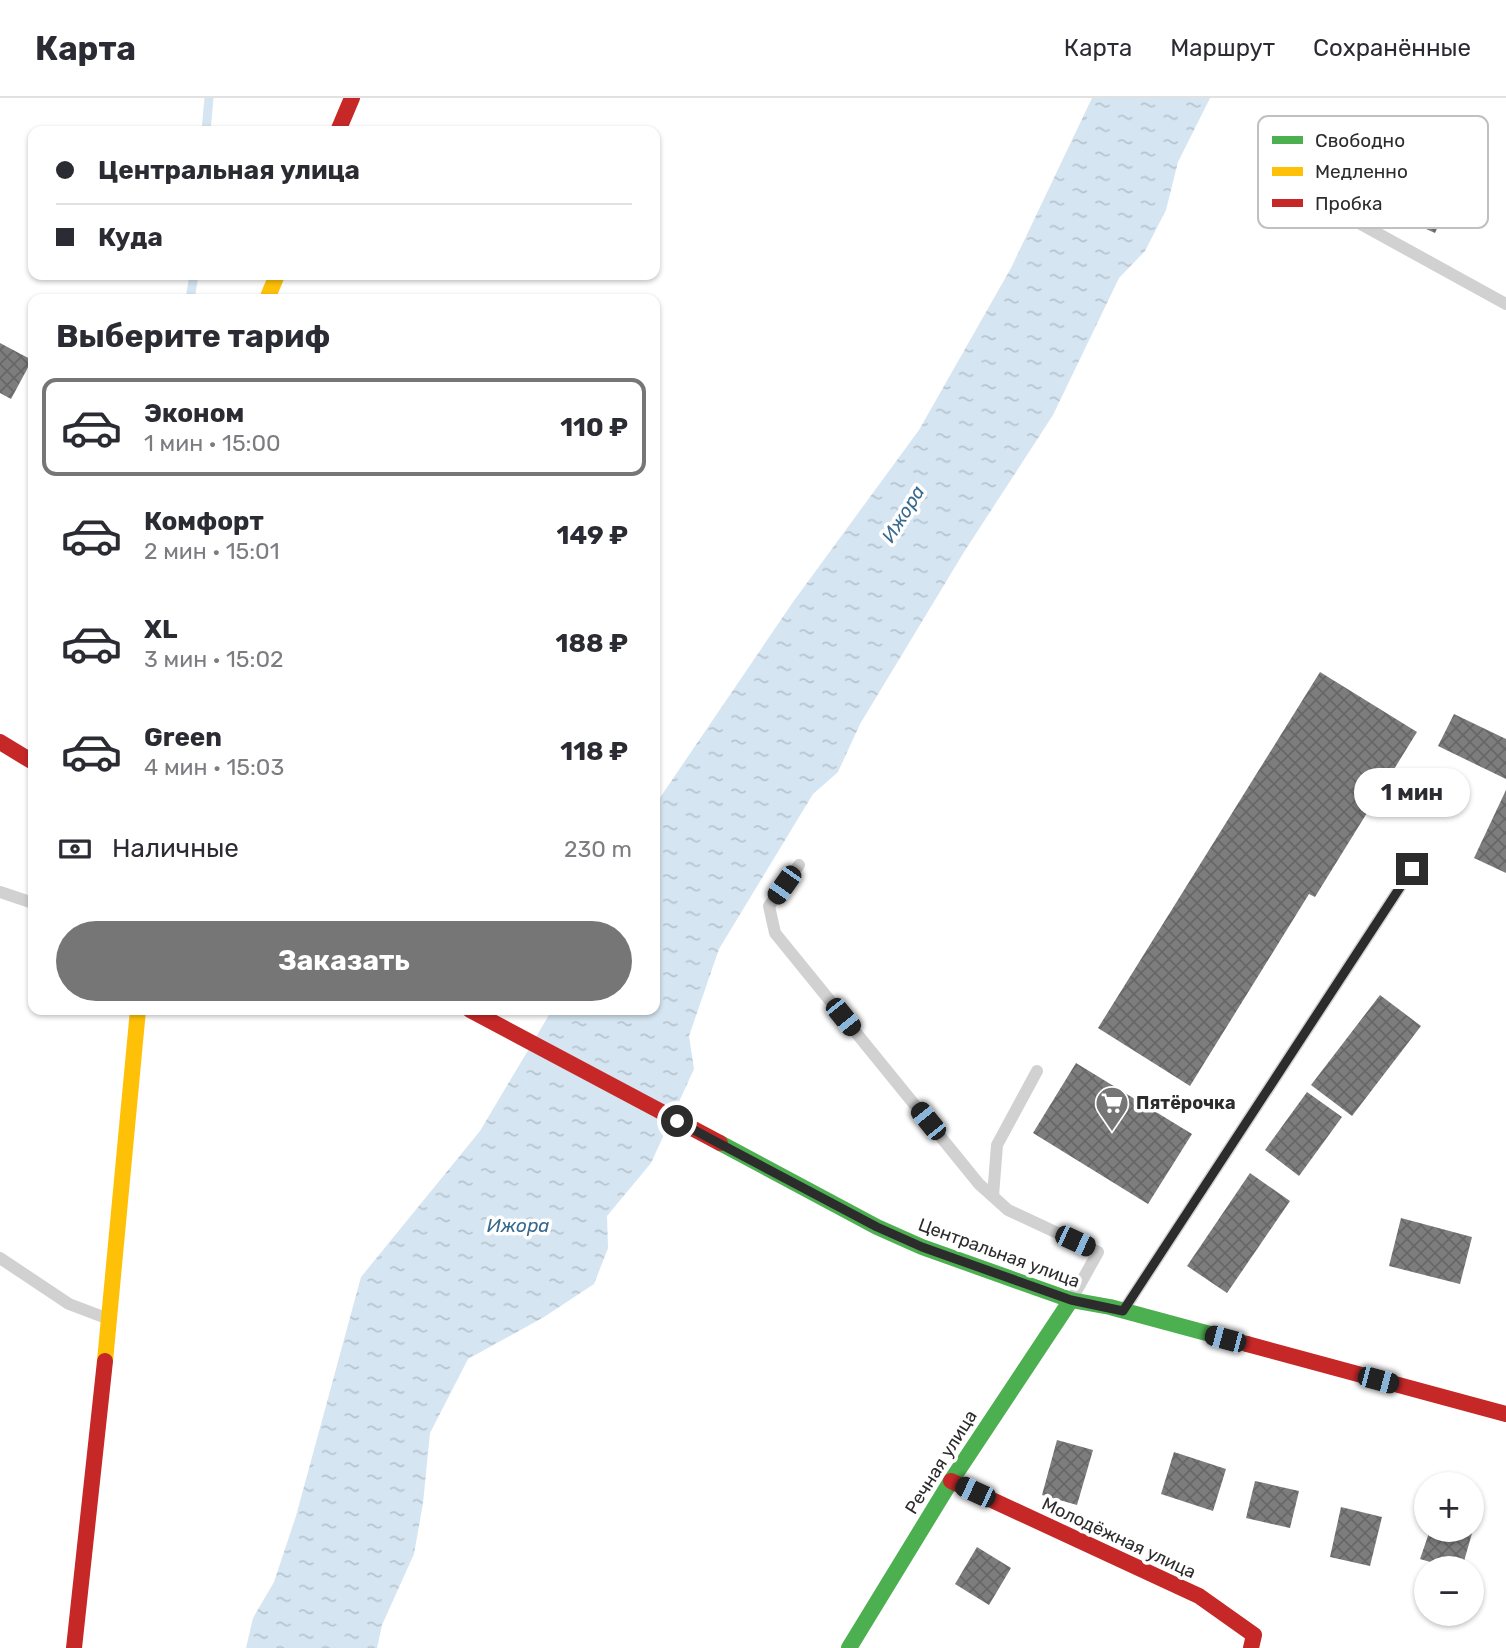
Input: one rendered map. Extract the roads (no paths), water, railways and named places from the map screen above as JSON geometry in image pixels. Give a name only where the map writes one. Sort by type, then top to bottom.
[{"type":"street","points":[[340,126],[352,98]]},
{"type":"street","points":[[0,742],[28,759]]},
{"type":"street","points":[[74,1648],[110,1320],[138,1015]]},
{"type":"street","name":"Центральная улица","points":[[479,1015],[877,1227],[922,1247],[1071,1300],[1123,1311],[1506,1414]]},
{"type":"street","name":"Речная улица","points":[[849,1648],[951,1481],[1071,1300]]},
{"type":"street","name":"Молодёжная улица","points":[[951,1481],[1199,1596],[1254,1634],[1251,1648]]},
{"type":"lane","points":[[1368,228],[1506,304]]},
{"type":"lane","points":[[799,865],[769,906],[775,933],[979,1184],[1008,1210],[1098,1252],[1071,1300]]},
{"type":"lane","points":[[1123,1311],[1412,869]]},
{"type":"lane","points":[[0,892],[28,901]]},
{"type":"lane","points":[[993,1196],[997,1145],[1037,1071]]},
{"type":"lane","points":[[0,1258],[69,1304],[110,1320]]},
{"type":"water","name":"Ижора","points":[[1092,98],[1210,98],[1178,162],[1166,210],[1145,251],[1119,278],[1053,415],[964,552],[860,724],[838,772],[813,794],[719,949],[689,1036],[694,1069],[651,1163],[607,1216],[608,1248],[594,1284],[544,1317],[468,1359],[430,1433],[423,1503],[414,1554],[382,1625],[377,1648],[246,1648],[253,1618],[274,1582],[296,1516],[361,1277],[480,1131],[549,1015],[660,1015],[660,798],[793,602],[919,430],[1011,268]]},
{"type":"waterway","points":[[206,126],[209,98]]},
{"type":"waterway","points":[[191,294],[193,280]]},
{"type":"place","name":"Пятёрочка","points":[[1112,1133]]}]
